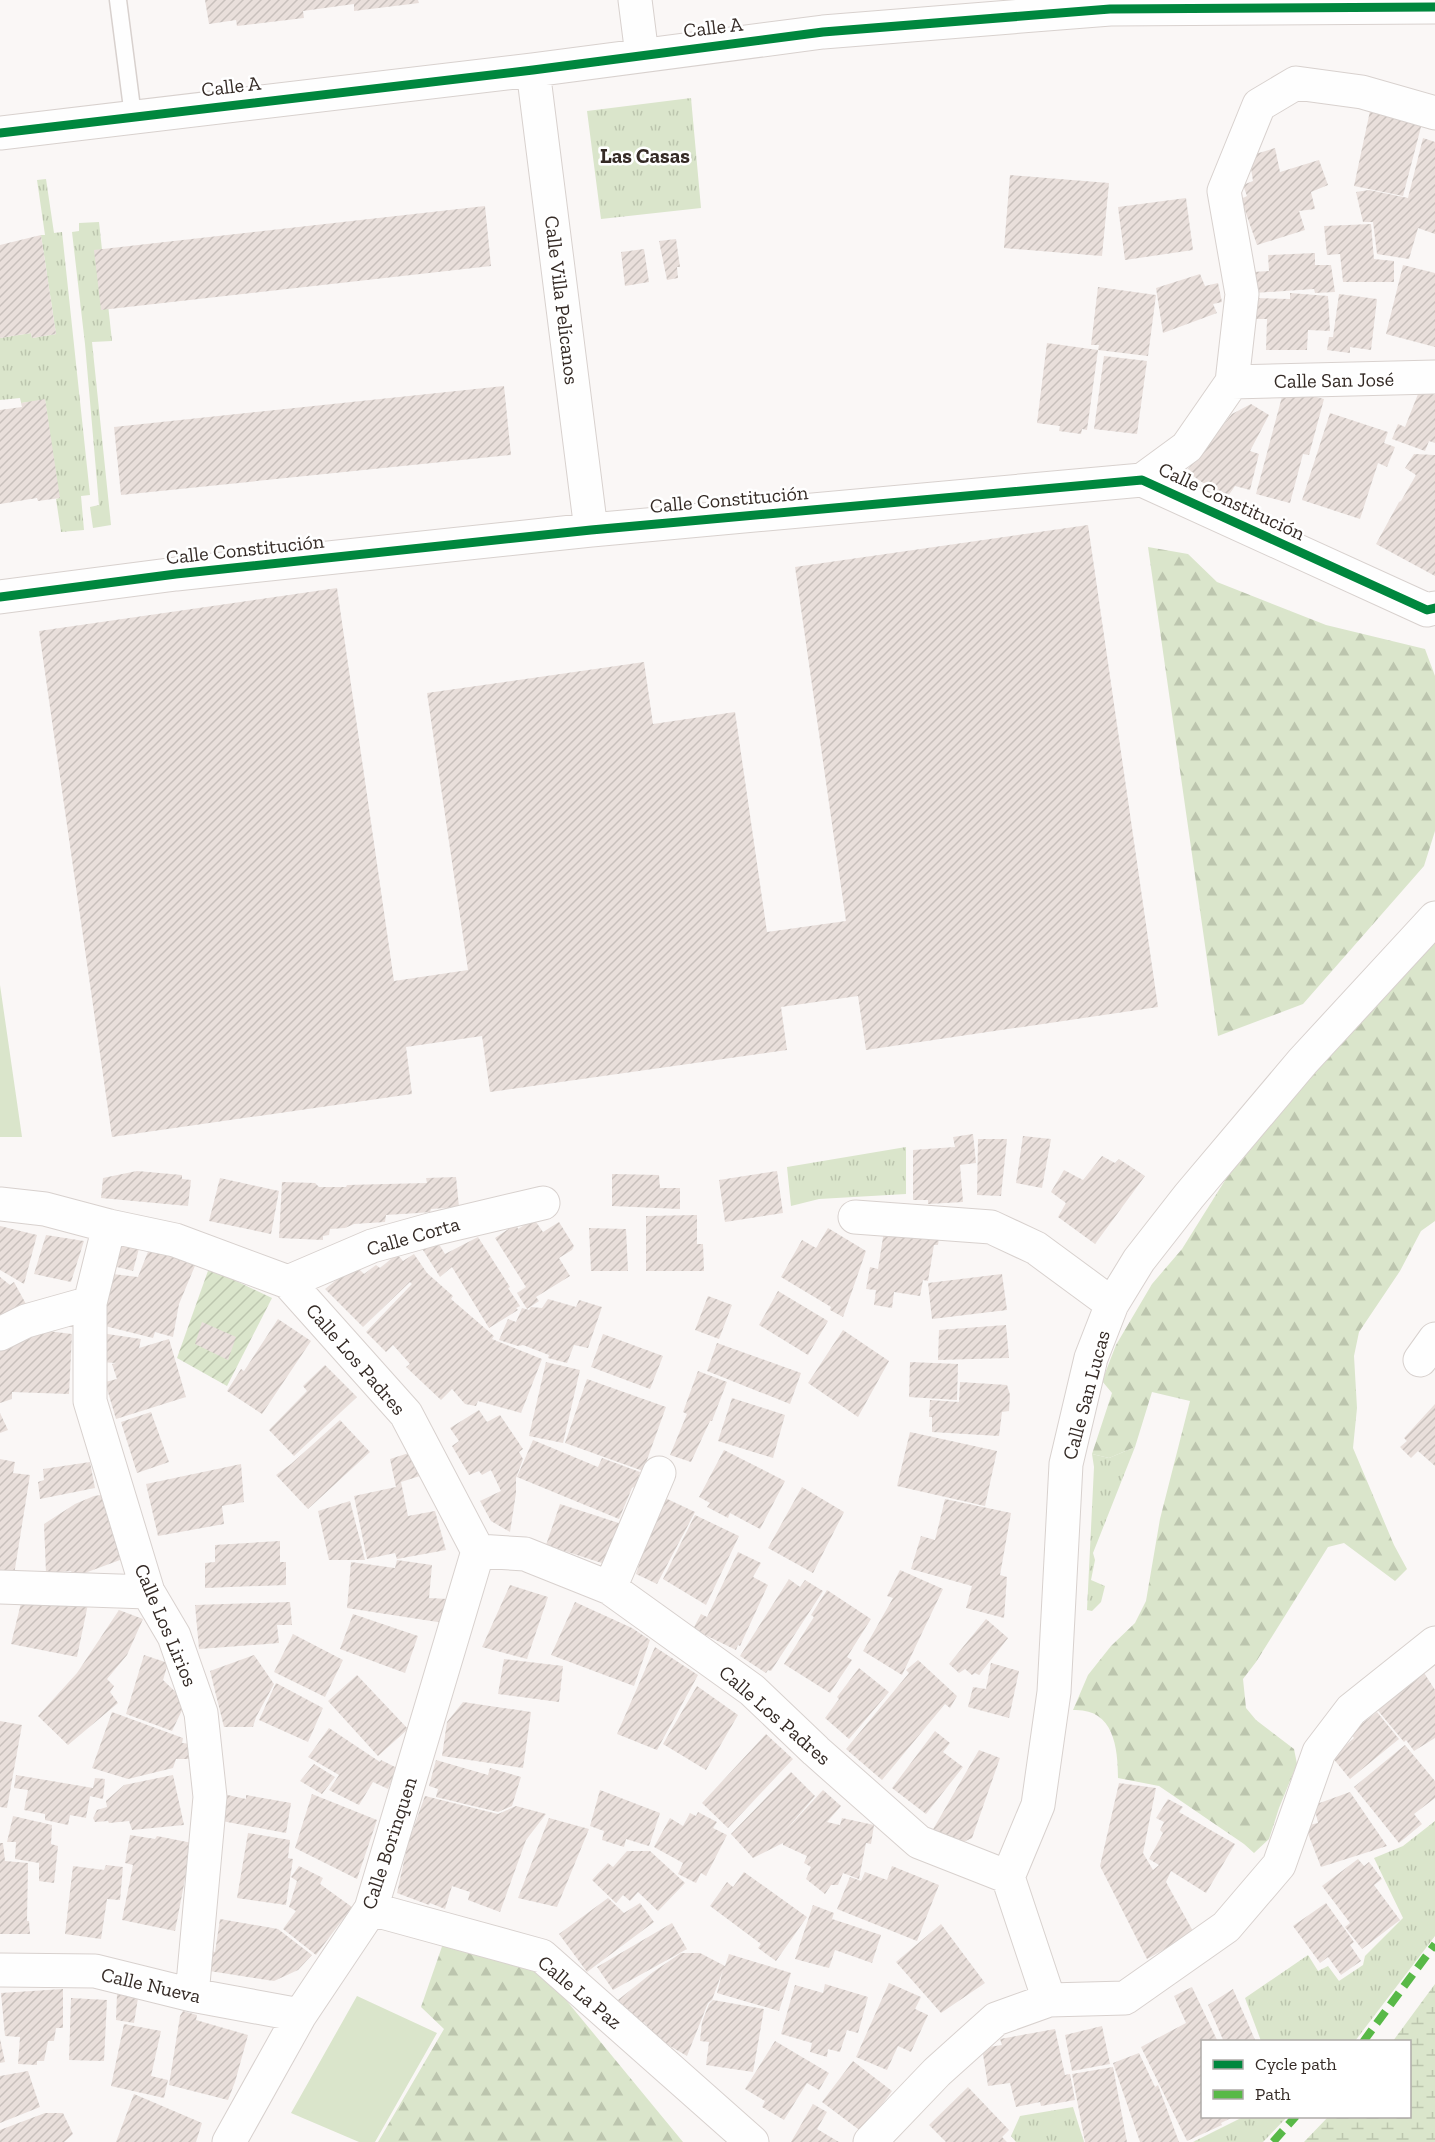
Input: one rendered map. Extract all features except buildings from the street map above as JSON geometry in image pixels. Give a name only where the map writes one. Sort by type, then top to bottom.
[{"type":"street","points":[[635,0],[642,55]]},
{"type":"street","name":"Calle A","points":[[0,133],[532,70],[823,32],[1110,9],[1435,7]]},
{"type":"street","name":"Calle Villa Pelícanos","points":[[532,70],[591,530]]},
{"type":"street","points":[[1142,480],[1187,447],[1232,382],[1242,294],[1224,191],[1259,105],[1296,83],[1362,92],[1435,113]]},
{"type":"street","name":"Calle San José","points":[[1232,382],[1435,377]]},
{"type":"street","name":"Calle Constitución","points":[[0,597],[176,574],[591,530],[1142,480],[1432,615]]},
{"type":"street","name":"Calle San Lucas","points":[[1008,1877],[1038,1805],[1054,1692],[1066,1464],[1091,1358],[1112,1304],[1139,1260],[1189,1196],[1303,1061],[1435,918]]},
{"type":"street","name":"Calle Corta","points":[[288,1282],[372,1246],[543,1203]]},
{"type":"street","name":"Calle Los Padres","points":[[0,1204],[45,1209],[175,1240],[288,1282],[406,1414],[478,1551],[525,1554],[610,1588],[752,1690],[816,1751],[919,1842],[1008,1877]]},
{"type":"street","points":[[855,1217],[991,1227],[1036,1248],[1112,1304]]},
{"type":"street","name":"Calle Los Lirios","points":[[109,1226],[90,1303],[90,1401],[148,1592],[174,1636],[201,1713],[210,1797],[192,1995]]},
{"type":"street","points":[[0,1334],[26,1321],[90,1303]]},
{"type":"street","points":[[610,1588],[659,1473]]},
{"type":"street","name":"Calle Borinquen","points":[[229,2142],[300,2015],[371,1909],[478,1551]]},
{"type":"street","points":[[0,1587],[148,1592]]},
{"type":"street","points":[[870,2142],[937,2072],[996,2019],[1049,2000],[1125,1998],[1226,1927],[1279,1865],[1319,1752],[1351,1710],[1435,1643]]},
{"type":"street","points":[[1008,1877],[1049,2000]]},
{"type":"street","name":"Calle La Paz","points":[[371,1909],[542,1956],[752,2142]]},
{"type":"street","name":"Calle Nueva","points":[[0,1970],[96,1971],[192,1995],[300,2015]]},
{"type":"lane","points":[[118,0],[133,116]]},
{"type":"green space","points":[[691,98],[701,208],[601,219],[587,111]]},
{"type":"green space","points":[[46,179],[54,233],[62,232],[90,495],[81,496],[84,530],[61,532],[56,499],[59,498],[45,400],[21,403],[20,398],[0,400],[0,338],[31,333],[32,338],[56,334],[41,235],[45,235],[37,180]]},
{"type":"green space","points":[[99,222],[112,341],[92,342],[111,525],[93,528],[90,507],[99,505],[85,344],[72,232],[79,231],[79,223]]},
{"type":"green space","points":[[1148,547],[1188,554],[1217,582],[1326,625],[1425,649],[1435,676],[1435,831],[1424,866],[1303,1004],[1218,1036]]},
{"type":"green space","points":[[1435,925],[1435,1221],[1421,1231],[1400,1271],[1359,1332],[1354,1356],[1357,1408],[1353,1448],[1394,1545],[1407,1569],[1395,1581],[1344,1543],[1328,1547],[1243,1679],[1246,1708],[1256,1720],[1294,1749],[1297,1764],[1269,1839],[1254,1853],[1159,1786],[1118,1778],[1117,1754],[1105,1722],[1097,1715],[1073,1710],[1088,1675],[1111,1646],[1135,1623],[1146,1601],[1160,1519],[1190,1401],[1152,1392],[1135,1447],[1109,1458],[1092,1454],[1112,1393],[1102,1381],[1116,1345],[1152,1284],[1182,1249],[1239,1158]]},
{"type":"green space","points":[[0,985],[22,1137],[0,1137]]},
{"type":"green space","points":[[906,1147],[906,1194],[819,1199],[791,1206],[787,1167]]},
{"type":"green space","points":[[209,1268],[272,1298],[227,1386],[177,1358]]},
{"type":"green space","points":[[1135,1447],[1093,1553],[1095,1560],[1091,1580],[1105,1586],[1101,1602],[1092,1611],[1087,1610],[1094,1467],[1092,1454],[1109,1458]]},
{"type":"green space","points":[[1435,1821],[1435,1936],[1356,2040],[1261,2040],[1245,1998],[1308,1955],[1318,1971],[1328,1966],[1339,1981],[1363,1965],[1365,1956],[1403,1918],[1374,1858],[1403,1846]]},
{"type":"green space","points":[[446,1935],[538,1966],[683,2142],[378,2142],[444,2029],[421,2007]]},
{"type":"green space","points":[[1435,1984],[1435,2142],[1304,2142],[1327,2118],[1411,2118],[1411,2040],[1394,2040]]},
{"type":"green space","points":[[357,1996],[437,2033],[375,2142],[359,2142],[291,2113]]},
{"type":"green space","points":[[1073,2107],[1084,2142],[1016,2142],[1011,2136],[1020,2116]]},
{"type":"green space","points":[[1241,2118],[1286,2118],[1263,2142],[1193,2142]]},
{"type":"marked path","points":[[1364,2040],[1435,1944]]},
{"type":"marked path","points":[[1273,2142],[1294,2118]]},
{"type":"cycle path","points":[[0,133],[533,70],[823,32],[1110,9],[1435,7]]},
{"type":"cycle path","points":[[0,597],[176,574],[591,530],[1142,480],[1427,610],[1435,608]]},
{"type":"district","name":"Las Casas","points":[[645,156]]}]
